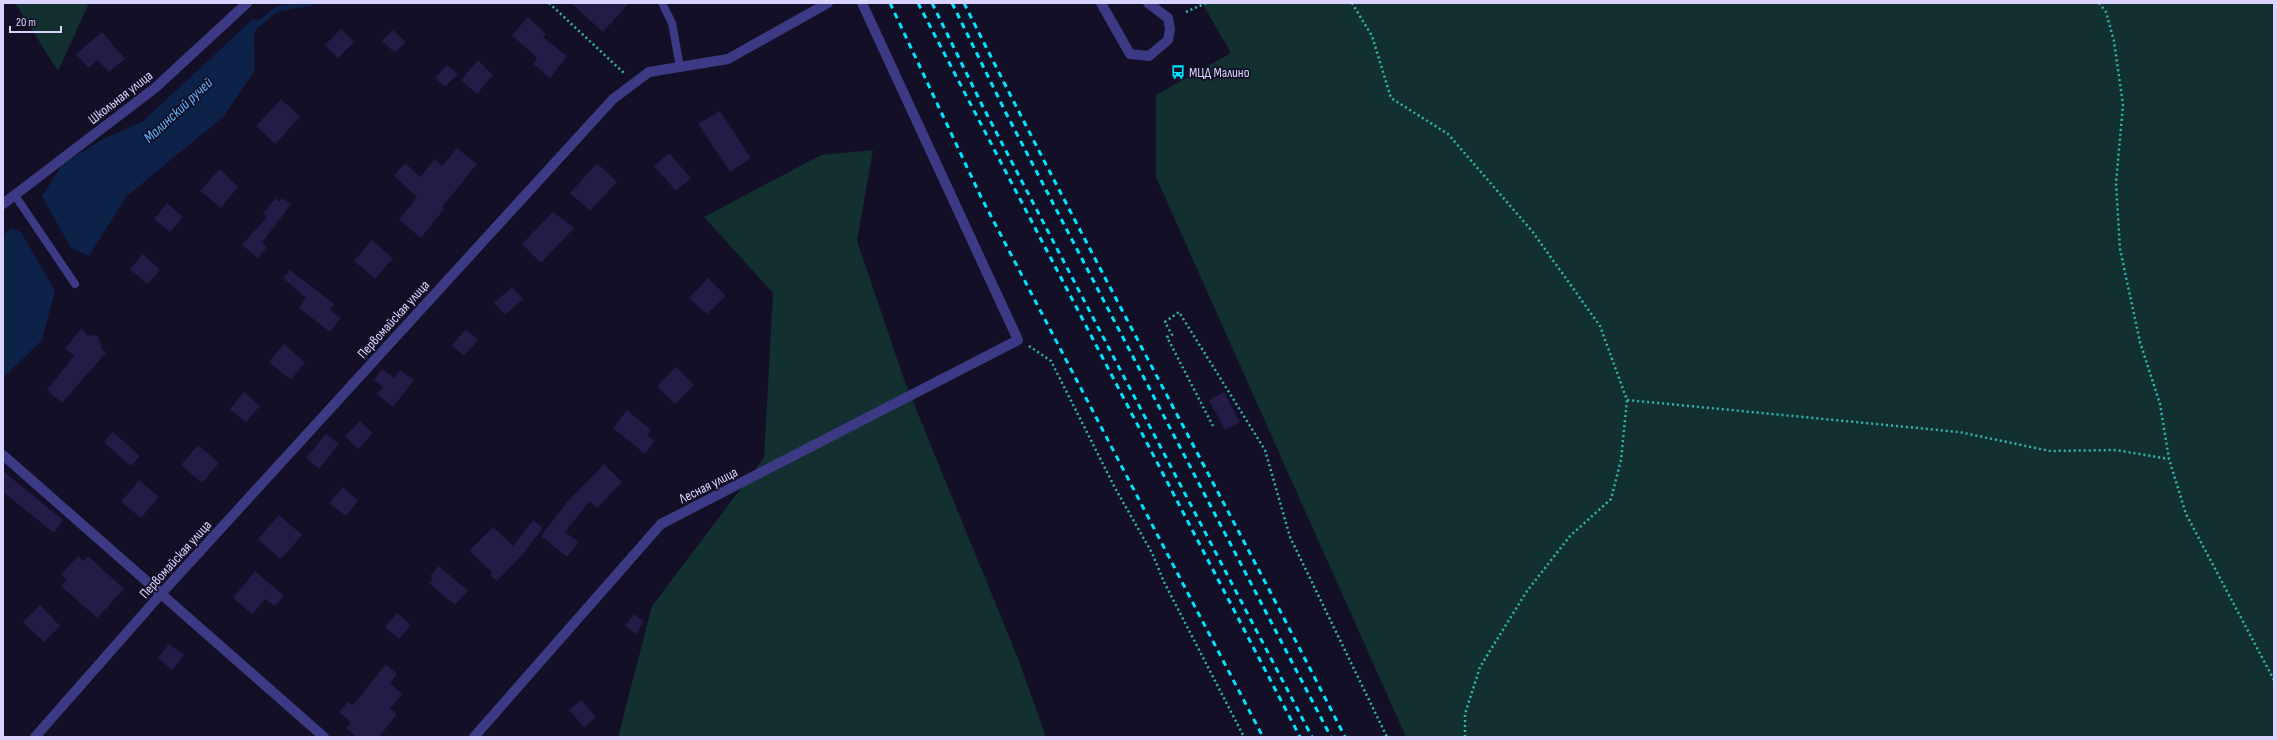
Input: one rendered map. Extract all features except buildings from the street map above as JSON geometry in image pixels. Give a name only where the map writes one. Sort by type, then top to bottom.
[{"type":"street","name":"Школьная улица","points":[[3,204],[14,194],[25,189],[155,88],[247,3]]},
{"type":"street","name":"Первомайская улица","points":[[35,737],[160,595],[608,104],[649,72],[728,58],[828,3]]},
{"type":"street","points":[[862,3],[1018,340]]},
{"type":"street","points":[[1101,3],[1130,54],[1148,56],[1168,40],[1170,30],[1168,18],[1148,3]]},
{"type":"street","name":"Лесная улица","points":[[474,737],[661,524],[1018,340]]},
{"type":"street","points":[[3,455],[160,595],[324,737]]},
{"type":"lane","points":[[662,3],[672,23],[680,67]]},
{"type":"lane","points":[[14,194],[75,284]]},
{"type":"path","points":[[549,3],[635,83]]},
{"type":"path","points":[[1186,12],[1206,3]]},
{"type":"path","points":[[1352,3],[1372,36],[1391,98],[1448,134],[1532,231],[1600,326],[1627,400],[1622,460],[1611,499],[1570,536],[1527,591],[1480,668],[1465,714],[1465,737]]},
{"type":"path","points":[[2099,3],[2106,12],[2114,41],[2123,105],[2116,183],[2120,249],[2140,342],[2160,404],[2169,459],[2186,514],[2274,680]]},
{"type":"path","points":[[1213,426],[1167,337],[1172,335],[1165,322],[1179,312],[1265,450],[1290,537],[1387,737]]},
{"type":"path","points":[[1018,340],[1051,361],[1115,488],[1152,553],[1164,582],[1244,737]]},
{"type":"path","points":[[1627,400],[1959,432],[2050,451],[2116,450],[2169,459]]},
{"type":"green space","points":[[15,3],[89,3],[58,71]]},
{"type":"green space","points":[[1202,3],[2274,3],[2274,737],[1406,737],[1156,177],[1156,95],[1231,53]]},
{"type":"green space","points":[[873,150],[857,241],[905,382],[1019,661],[1046,737],[618,737],[652,606],[764,458],[773,293],[704,217],[821,155]]},
{"type":"water","points":[[253,19],[260,20],[254,35],[255,70],[224,116],[126,197],[89,256],[71,248],[42,196],[63,164],[103,139],[142,122]]},
{"type":"water","points":[[10,228],[21,232],[55,291],[42,340],[3,378],[3,236]]},
{"type":"waterway","name":"Малинский ручей","points":[[257,25],[277,9],[312,3]]},
{"type":"railway","points":[[890,3],[981,197],[1263,737]]},
{"type":"railway","points":[[918,3],[1300,737]]},
{"type":"railway","points":[[932,3],[982,105],[1312,737]]},
{"type":"railway","points":[[952,3],[1006,113],[1331,737]]},
{"type":"railway","points":[[964,3],[1058,187],[1345,737]]},
{"type":"place","name":"МЦД Малино","points":[[1178,72]]}]
